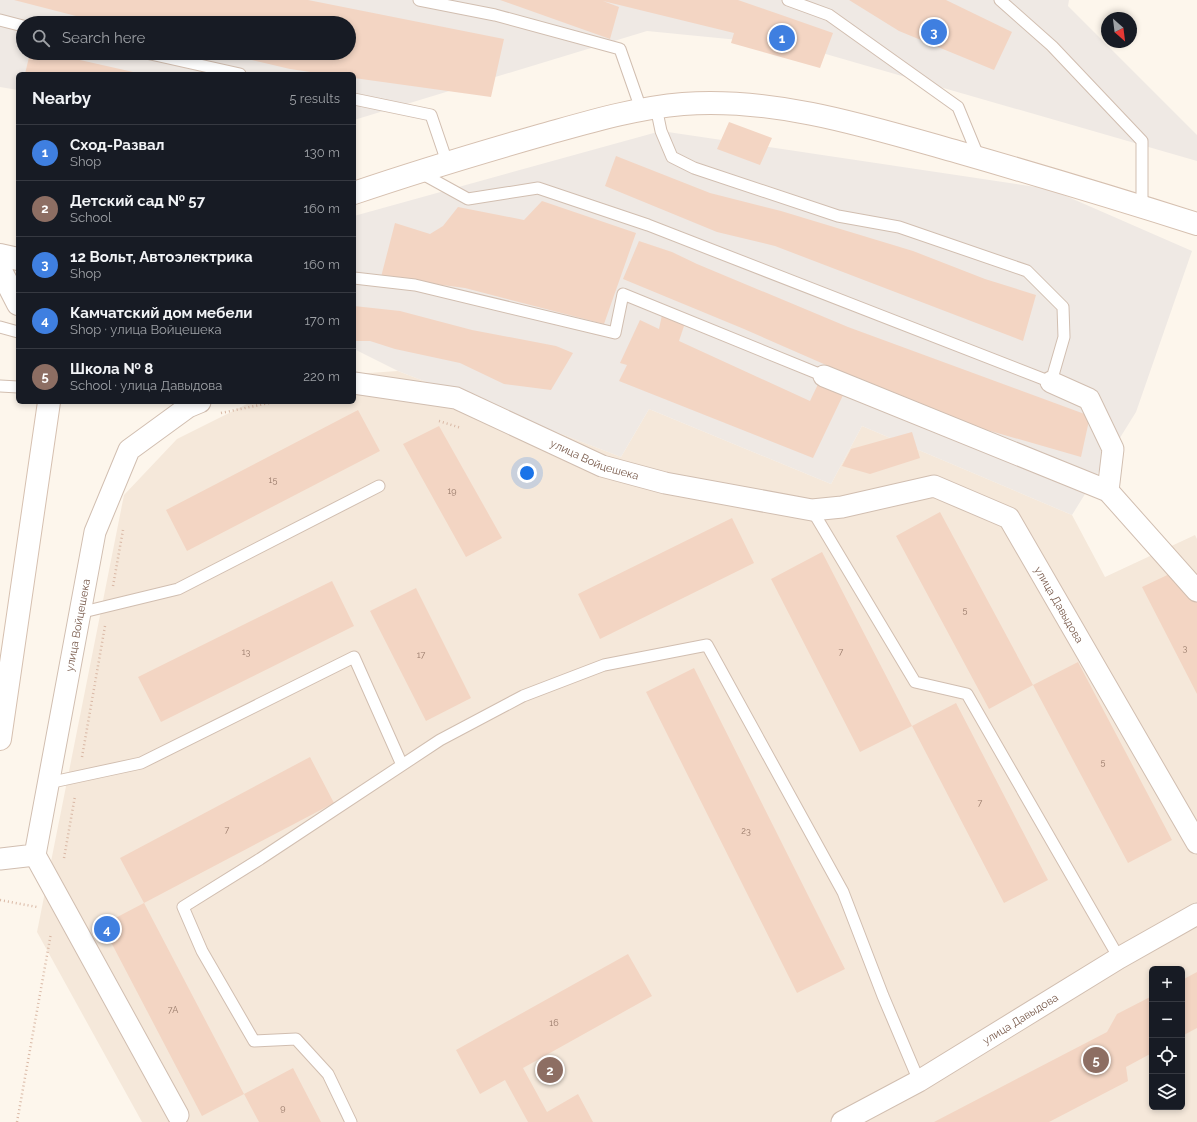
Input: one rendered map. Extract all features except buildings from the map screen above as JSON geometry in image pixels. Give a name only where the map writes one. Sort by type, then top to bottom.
[{"type":"main road","points":[[356,192],[447,162],[607,117],[648,108],[711,103],[763,107],[853,123],[979,158],[1142,206],[1197,224]]},
{"type":"main road","points":[[0,255],[16,259]]},
{"type":"main road","points":[[0,269],[16,300]]},
{"type":"main road","points":[[0,739],[49,404]]},
{"type":"street","points":[[824,376],[1108,491],[1197,590]]},
{"type":"street","points":[[1051,382],[1089,399],[1113,449],[1108,491]]},
{"type":"street","name":"улица Войцешека","points":[[356,383],[456,398],[602,466],[665,483],[812,510],[842,508]]},
{"type":"street","name":"улица Войцешека","points":[[35,855],[95,532],[129,450],[188,407],[195,404]]},
{"type":"street","name":"улица Давыдова","points":[[842,508],[934,486],[1009,518],[1197,843]]},
{"type":"street","points":[[0,859],[35,855],[56,903],[178,1115]]},
{"type":"street","name":"улица Давыдова","points":[[842,1122],[919,1081],[1119,958],[1197,914]]},
{"type":"lane","points":[[419,0],[495,15],[620,49],[648,108],[661,131],[672,157],[694,168],[838,216],[899,227],[1027,271],[1063,307],[1064,337],[1051,382],[648,225],[538,188],[468,199],[419,171]]},
{"type":"lane","points":[[788,0],[829,15],[958,106],[979,158]]},
{"type":"lane","points":[[1000,0],[1052,46],[1142,141],[1142,206]]},
{"type":"lane","points":[[0,20],[16,24]]},
{"type":"lane","points":[[177,60],[231,72]]},
{"type":"lane","points":[[356,99],[431,115],[447,162]]},
{"type":"lane","points":[[356,278],[415,285],[615,333],[623,294],[824,376]]},
{"type":"lane","points":[[0,327],[16,331]]},
{"type":"lane","points":[[0,386],[16,387]]},
{"type":"lane","points":[[79,613],[178,589],[379,486]]},
{"type":"lane","points":[[812,510],[915,682],[967,694],[1119,958]]},
{"type":"lane","points":[[351,1122],[328,1074],[296,1039],[254,1041],[202,952],[183,907],[260,859],[440,740],[523,696],[604,665],[707,645],[843,892],[883,996],[919,1081]]},
{"type":"lane","points":[[48,784],[141,763],[354,657],[402,765]]},
{"type":"path","points":[[217,413],[264,404]]},
{"type":"path","points":[[64,859],[125,524]]},
{"type":"path","points":[[0,900],[56,903],[17,1122]]},
{"type":"shaded area","points":[[0,0],[1069,0],[1068,6],[1101,39],[1101,48],[1110,48],[1197,135],[1197,161],[798,46],[647,31],[356,119],[356,72],[16,72],[16,90],[0,87]]},
{"type":"shaded area","points":[[661,131],[1050,189],[1192,251],[1136,412],[1072,515],[862,426],[831,484],[649,409],[621,457],[398,371],[356,350],[356,215]]},
{"type":"shaded area","points":[[398,371],[621,457],[649,409],[831,484],[862,426],[1072,515],[1105,577],[1195,535],[1197,539],[1197,1122],[142,1122],[37,932],[124,495],[177,439],[247,404],[356,404],[356,374]]},
{"type":"place","name":"12 Вольт, Автоэлектрика","points":[[934,32]]},
{"type":"place","name":"Сход-Развал","points":[[782,38]]},
{"type":"place","name":"Камчатский дом мебели","points":[[107,929]]},
{"type":"place","name":"Школа № 8","points":[[1096,1060]]},
{"type":"place","name":"Детский сад № 57","points":[[550,1070]]}]
